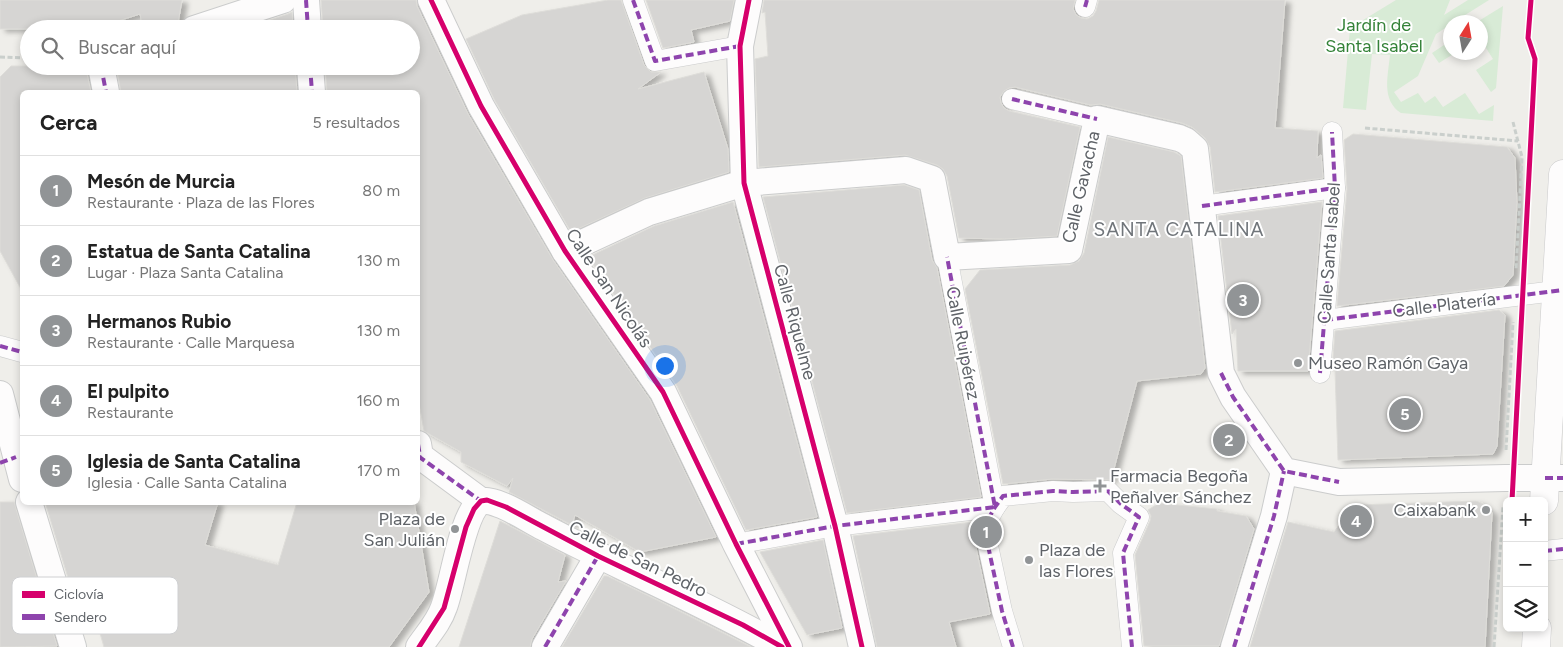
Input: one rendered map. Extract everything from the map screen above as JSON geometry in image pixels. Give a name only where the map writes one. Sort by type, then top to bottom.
[{"type":"main road","points":[[1551,486],[1563,174]]},
{"type":"main road","points":[[1536,647],[1537,632]]},
{"type":"street","points":[[222,20],[283,0]]},
{"type":"street","points":[[306,0],[307,20]]},
{"type":"street","name":"Calle San Nicolás","points":[[431,0],[481,106],[565,251],[663,392],[788,647]]},
{"type":"street","points":[[633,0],[655,61],[740,46]]},
{"type":"street","name":"Calle Riquelme","points":[[749,0],[740,46],[744,183],[835,526],[862,647]]},
{"type":"street","points":[[103,75],[106,90]]},
{"type":"street","points":[[311,75],[312,90]]},
{"type":"street","points":[[1012,99],[1096,119]]},
{"type":"street","name":"Calle Gavacha","points":[[947,257],[1069,250],[1096,119],[1186,141],[1195,149],[1202,206]]},
{"type":"street","name":"Calle Santa Isabel","points":[[1320,373],[1335,188],[1332,132]]},
{"type":"street","name":"Calle Ruipérez","points":[[744,183],[906,170],[932,179],[995,507]]},
{"type":"street","points":[[565,251],[650,212],[744,183]]},
{"type":"street","points":[[1335,188],[1202,206],[1221,373],[1233,397],[1284,471],[1339,482],[1505,478],[1551,486]]},
{"type":"street","name":"Calle Platería","points":[[1325,320],[1560,290]]},
{"type":"street","points":[[0,346],[20,351]]},
{"type":"street","points":[[0,394],[13,467]]},
{"type":"street","name":"Calle de San Pedro","points":[[420,454],[481,501],[494,502],[506,507],[598,556],[743,625],[782,647]]},
{"type":"street","points":[[1234,647],[1274,516],[1284,471]]},
{"type":"street","points":[[1013,647],[1002,611],[984,527],[995,507],[1004,496],[1053,491],[1108,491],[1121,504],[1139,517],[1124,553],[1132,647]]},
{"type":"street","points":[[419,647],[441,614],[447,600],[466,527],[474,509],[481,501]]},
{"type":"street","points":[[31,505],[52,577]]},
{"type":"street","points":[[736,544],[835,526],[995,507]]},
{"type":"street","points":[[1548,551],[1563,549]]},
{"type":"street","points":[[545,647],[598,556]]},
{"type":"street","points":[[69,634],[73,647]]},
{"type":"path","points":[[0,58],[20,58]]},
{"type":"path","points":[[1494,647],[1522,157],[1513,122]]},
{"type":"path","points":[[1365,128],[1518,141]]},
{"type":"green space","name":"Jardín de Santa Isabel","points":[[1396,0],[1450,0],[1443,15],[1443,30],[1436,34],[1418,76],[1394,92],[1401,102],[1418,93],[1425,103],[1435,96],[1443,107],[1465,93],[1479,114],[1494,105],[1493,121],[1401,113],[1395,108],[1388,94],[1387,79],[1390,55],[1372,54],[1366,110],[1343,108],[1350,28]]},
{"type":"green space","points":[[1468,0],[1489,0],[1465,15],[1444,15]]},
{"type":"green space","points":[[1503,6],[1496,88],[1491,92],[1476,70],[1493,59],[1488,51],[1488,15]]},
{"type":"green space","points":[[1443,46],[1444,60],[1439,63],[1432,53]]},
{"type":"building","points":[[0,0],[182,0],[179,20],[141,20],[140,14],[121,20],[20,20],[20,29],[0,29]]},
{"type":"building","points":[[321,0],[416,0],[417,6],[468,114],[553,260],[650,400],[716,537],[640,552],[575,515],[572,525],[509,492],[513,478],[507,486],[461,462],[461,452],[424,431],[420,408],[420,90],[327,90],[326,75],[420,75],[420,20],[322,20]]},
{"type":"building","points":[[608,0],[621,0],[644,65],[651,72],[661,72],[638,89],[704,72],[728,149],[729,172],[645,198],[571,232],[494,99],[466,39],[522,15]]},
{"type":"building","points":[[646,0],[734,0],[730,21],[691,30],[694,42],[663,48]]},
{"type":"building","points":[[764,0],[1075,0],[1073,9],[1076,15],[1087,19],[1093,16],[1099,0],[1285,0],[1275,128],[1318,131],[1317,158],[1321,155],[1323,178],[1215,192],[1210,147],[1205,138],[1192,127],[1100,104],[1091,105],[1015,87],[1004,91],[1000,97],[1004,108],[1009,111],[1080,127],[1057,236],[1004,239],[959,238],[947,176],[943,169],[937,165],[905,155],[759,167],[755,59],[768,56],[765,12],[762,13]]},
{"type":"building","points":[[292,12],[292,20],[270,20]]},
{"type":"building","points":[[11,66],[20,66],[20,75],[87,75],[91,90],[20,90],[20,287],[0,251],[0,77]]},
{"type":"building","points":[[118,75],[296,75],[297,90],[121,90]]},
{"type":"building","points":[[1353,134],[1507,147],[1515,158],[1517,203],[1513,275],[1504,286],[1337,306],[1347,189],[1344,140]]},
{"type":"building","points":[[1108,137],[1174,152],[1181,156],[1205,368],[1201,374],[1137,381],[1111,480],[1052,479],[1003,484],[965,289],[980,270],[1070,265],[1079,261],[1084,253]]},
{"type":"building","points":[[904,185],[919,190],[932,260],[937,268],[981,497],[847,513],[763,197]]},
{"type":"building","points":[[733,202],[817,517],[746,530],[677,386],[588,257],[654,226]]},
{"type":"building","points":[[1322,202],[1308,371],[1238,371],[1236,329],[1232,334],[1218,216]]},
{"type":"building","points":[[1499,310],[1505,315],[1497,446],[1493,454],[1338,460],[1335,371],[1332,371],[1335,331]]},
{"type":"building","points":[[1476,501],[1484,504],[1492,513],[1485,647],[1250,647],[1288,522],[1334,532],[1354,505]]},
{"type":"building","points":[[0,502],[14,502],[36,577],[12,577],[12,634],[53,634],[57,646],[0,647]]},
{"type":"building","points":[[1159,503],[1217,509],[1217,511],[1246,516],[1254,529],[1219,646],[1144,646],[1135,555],[1150,521],[1151,516],[1148,510]]},
{"type":"building","points":[[46,505],[217,505],[205,545],[278,565],[296,505],[414,505],[429,592],[389,647],[104,647],[100,634],[178,634],[178,577],[68,577]]},
{"type":"building","points":[[500,521],[565,555],[558,582],[566,581],[532,639],[530,647],[459,647]]},
{"type":"building","points":[[973,522],[972,529],[990,614],[949,622],[956,647],[877,647],[853,536]]},
{"type":"building","points":[[823,540],[842,628],[807,635],[760,552]]},
{"type":"building","points":[[604,576],[657,600],[751,647],[562,647]]},
{"type":"marked path","points":[[306,0],[307,20]]},
{"type":"marked path","points":[[633,0],[655,61],[740,46]]},
{"type":"marked path","points":[[1085,7],[1087,0]]},
{"type":"marked path","points":[[103,75],[106,90]]},
{"type":"marked path","points":[[311,75],[312,90]]},
{"type":"marked path","points":[[1012,99],[1097,119]]},
{"type":"marked path","points":[[1320,373],[1335,188],[1332,132]]},
{"type":"marked path","points":[[1202,206],[1335,188]]},
{"type":"marked path","points":[[736,544],[835,526],[995,507],[947,257]]},
{"type":"marked path","points":[[1325,320],[1563,290]]},
{"type":"marked path","points":[[0,346],[20,351]]},
{"type":"marked path","points":[[1221,373],[1233,397],[1284,471],[1339,482]]},
{"type":"marked path","points":[[0,463],[16,457]]},
{"type":"marked path","points":[[420,457],[481,501]]},
{"type":"marked path","points":[[1234,647],[1274,516],[1284,471]]},
{"type":"marked path","points":[[1545,478],[1563,478]]},
{"type":"marked path","points":[[1013,647],[1002,611],[984,527],[1003,496],[1053,491],[1108,491],[1121,504],[1139,517],[1123,553],[1132,647]]},
{"type":"marked path","points":[[1548,551],[1563,549]]},
{"type":"marked path","points":[[545,647],[598,556]]},
{"type":"cycle path","points":[[431,0],[481,106],[565,251],[663,392],[736,544],[789,647]]},
{"type":"cycle path","points":[[749,0],[740,46],[744,183],[835,526],[862,647]]},
{"type":"cycle path","points":[[1512,497],[1535,59],[1528,38],[1531,0]]},
{"type":"cycle path","points":[[419,647],[444,608],[466,527],[474,509],[481,501],[487,500],[506,507],[598,556],[743,625],[782,647]]},
{"type":"place","name":"Hermanos Rubio","points":[[1243,300]]},
{"type":"place","name":"Museo Ramón Gaya","points":[[1298,363]]},
{"type":"place","name":"Iglesia de Santa Catalina","points":[[1405,414]]},
{"type":"place","name":"Estatua de Santa Catalina","points":[[1229,440]]},
{"type":"place","name":"Farmacia Begoña Peñalver Sánchez","points":[[1100,486]]},
{"type":"place","name":"Caixabank","points":[[1486,510]]},
{"type":"place","name":"El pulpito","points":[[1356,521]]},
{"type":"place","name":"Plaza de San Julián","points":[[455,529]]},
{"type":"place","name":"Mesón de Murcia","points":[[986,532]]},
{"type":"place","name":"Plaza de las Flores","points":[[1029,560]]},
{"type":"district","name":"SANTA CATALINA","points":[[1179,229]]}]
